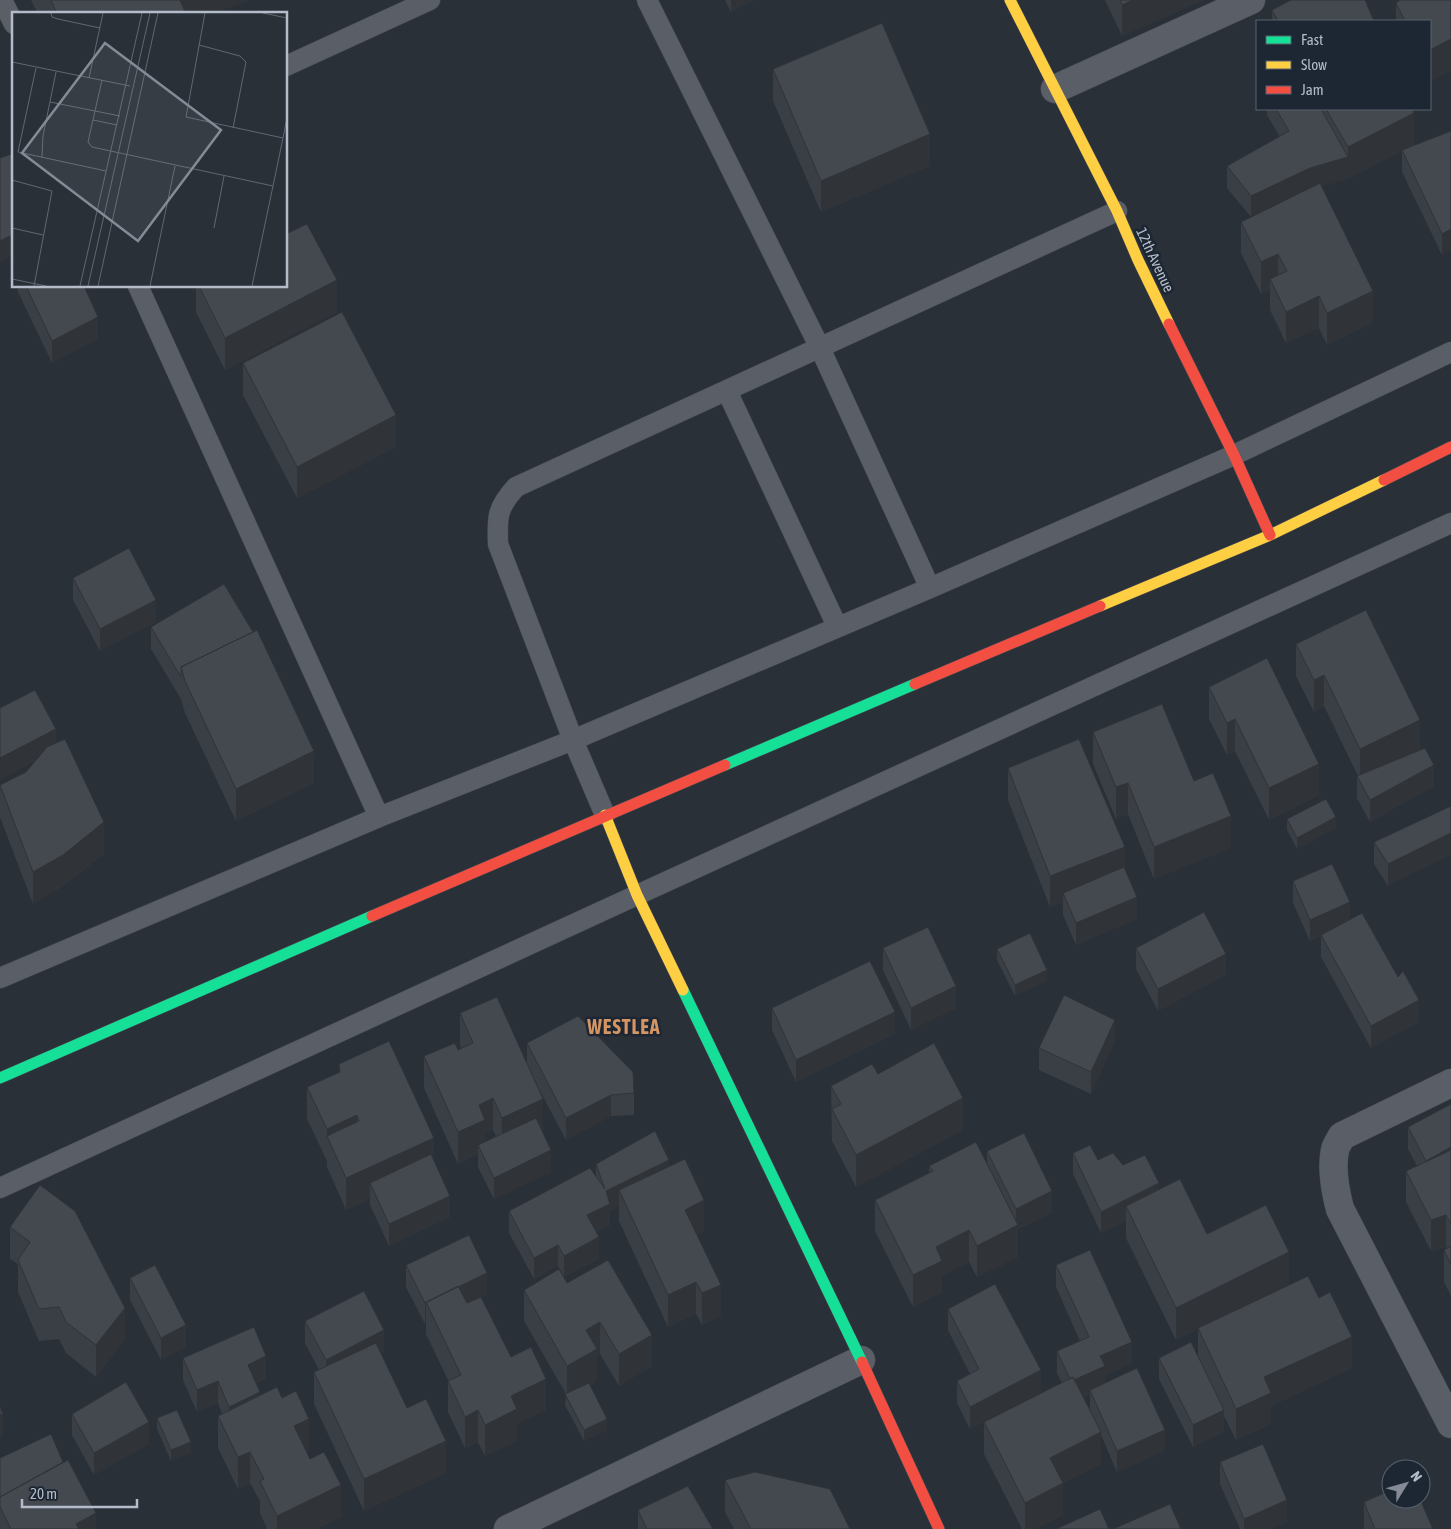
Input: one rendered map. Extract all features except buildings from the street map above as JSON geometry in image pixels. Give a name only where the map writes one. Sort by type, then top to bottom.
[{"type":"street","name":"12th Avenue","points":[[1010,0],[1117,211],[1138,260],[1234,455],[1270,535]]},
{"type":"street","points":[[1055,89],[1251,0]]},
{"type":"street","points":[[0,1078],[605,815],[1270,535],[1451,447]]},
{"type":"street","points":[[605,815],[637,895],[861,1360],[939,1529]]},
{"type":"street","points":[[1451,1083],[1342,1136],[1335,1148],[1334,1169],[1334,1188],[1340,1209],[1451,1424]]},
{"type":"street","points":[[508,1529],[861,1360]]},
{"type":"lane","points":[[2,0],[12,20]]},
{"type":"lane","points":[[288,65],[430,0]]},
{"type":"lane","points":[[647,0],[820,348],[930,588]]},
{"type":"lane","points":[[605,815],[573,740],[498,544],[497,521],[503,502],[516,486],[1117,211]]},
{"type":"lane","points":[[139,288],[379,817]]},
{"type":"lane","points":[[0,978],[47,956],[379,817],[573,740],[930,588],[1234,455],[1451,352]]},
{"type":"lane","points":[[727,390],[837,626]]},
{"type":"lane","points":[[0,1188],[1451,523]]},
{"type":"traffic: fast","points":[[725,765],[915,684]]},
{"type":"traffic: fast","points":[[0,1078],[372,916]]},
{"type":"traffic: fast","points":[[683,990],[862,1362]]},
{"type":"traffic: slow","points":[[1010,0],[1117,211],[1169,324]]},
{"type":"traffic: slow","points":[[1100,606],[1270,535],[1384,480]]},
{"type":"traffic: slow","points":[[605,815],[637,895],[683,990]]},
{"type":"traffic: jam","points":[[1169,324],[1234,455],[1270,535]]},
{"type":"traffic: jam","points":[[1384,480],[1451,447]]},
{"type":"traffic: jam","points":[[915,684],[1100,606]]},
{"type":"traffic: jam","points":[[372,916],[725,765]]},
{"type":"traffic: jam","points":[[862,1362],[939,1529]]},
{"type":"district","name":"WESTLEA","points":[[624,1027]]}]
